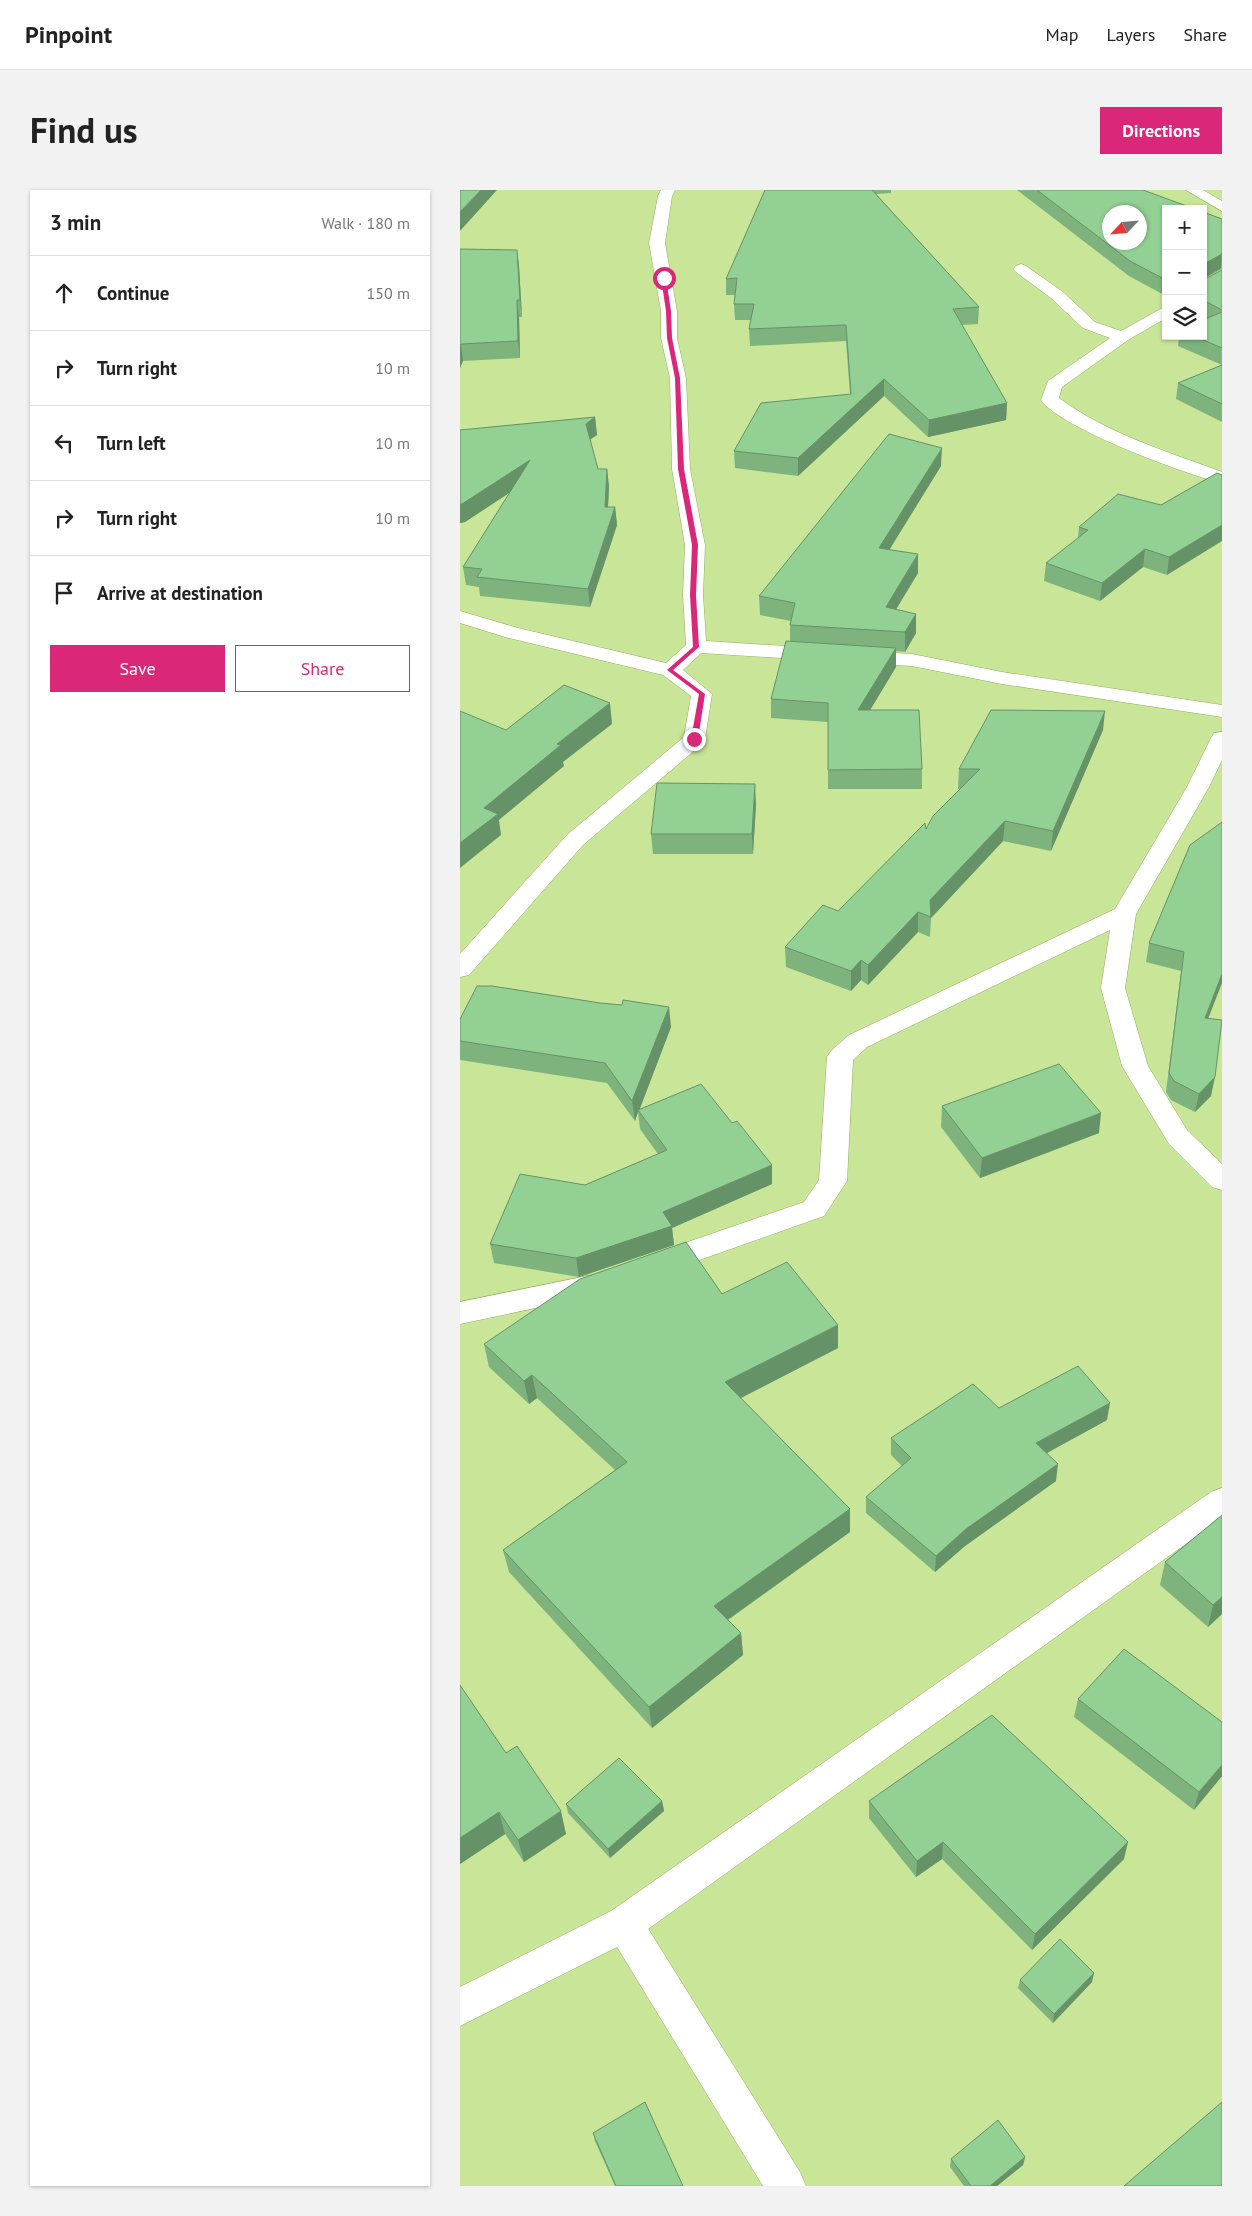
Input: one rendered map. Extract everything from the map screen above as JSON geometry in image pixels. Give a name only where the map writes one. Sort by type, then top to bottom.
[{"type":"street","points":[[668,190],[665,196],[657,243],[669,311],[670,338],[678,378],[681,469],[695,545],[693,595],[696,647]]},
{"type":"street","points":[[1193,190],[1222,207]]},
{"type":"street","points":[[1021,269],[1057,295],[1089,325],[1122,337]]},
{"type":"street","points":[[1162,313],[1122,337],[1054,386],[1050,400],[1064,412],[1117,437],[1222,478]]},
{"type":"street","points":[[460,617],[512,633],[670,670],[702,694],[694,739],[575,840],[460,969]]},
{"type":"street","points":[[670,670],[696,647],[912,660],[1002,678],[1222,711]]},
{"type":"street","points":[[1222,738],[1198,787],[1124,914],[1113,988],[1135,1066],[1178,1137],[1222,1180]]},
{"type":"street","points":[[460,1313],[585,1289],[814,1209],[833,1181],[840,1058],[858,1041],[1124,914]]},
{"type":"street","points":[[460,2007],[624,1924],[1222,1501]]},
{"type":"street","points":[[624,1924],[786,2186]]},
{"type":"building","points":[[460,190],[481,190],[460,212]]},
{"type":"building","points":[[765,190],[872,190],[979,307],[953,309],[1007,403],[929,420],[884,379],[798,458],[734,451],[761,403],[851,394],[846,325],[749,329],[754,304],[734,304],[737,278],[726,279]]},
{"type":"building","points":[[1037,190],[1143,190],[1184,205],[1162,205],[1162,278],[1130,261],[1116,250],[1147,250],[1147,205],[1102,205],[1102,240]]},
{"type":"building","points":[[1207,213],[1222,219],[1222,254],[1207,262]]},
{"type":"building","points":[[460,249],[517,250],[520,300],[517,300],[518,341],[461,344],[460,346]]},
{"type":"building","points":[[1222,270],[1222,310],[1207,302],[1207,278]]},
{"type":"building","points":[[1222,312],[1222,348],[1203,340],[1207,340],[1207,318]]},
{"type":"building","points":[[1222,365],[1222,404],[1178,383]]},
{"type":"building","points":[[595,417],[586,424],[598,469],[607,469],[605,507],[615,507],[588,589],[477,577],[482,569],[463,567],[530,460],[460,504],[460,430]]},
{"type":"building","points":[[889,434],[942,448],[879,548],[918,554],[886,607],[916,614],[905,632],[790,625],[795,603],[759,596]]},
{"type":"building","points":[[1217,473],[1222,475],[1222,525],[1169,557],[1145,549],[1102,583],[1046,563],[1088,530],[1079,527],[1118,494],[1161,505]]},
{"type":"building","points":[[786,641],[896,648],[858,710],[919,710],[922,769],[828,770],[828,703],[771,699]]},
{"type":"building","points":[[564,685],[610,703],[557,744],[561,745],[484,808],[498,814],[460,843],[460,711],[506,730]]},
{"type":"building","points":[[991,710],[1105,711],[1053,831],[1005,821],[930,900],[931,917],[918,912],[868,965],[861,960],[851,971],[785,947],[823,905],[838,911],[925,823],[926,829],[933,816],[980,769],[959,769]]},
{"type":"building","points":[[657,783],[755,784],[752,834],[651,834]]},
{"type":"building","points":[[1222,822],[1222,974],[1205,1018],[1222,1020],[1215,1077],[1199,1094],[1174,1081],[1169,1073],[1184,952],[1149,943],[1190,845]]},
{"type":"building","points":[[477,986],[492,986],[600,1003],[622,1005],[623,1000],[669,1007],[632,1101],[605,1063],[460,1041],[460,1019]]},
{"type":"building","points":[[1059,1064],[1101,1113],[982,1158],[942,1106]]},
{"type":"building","points":[[701,1084],[732,1123],[737,1121],[772,1165],[663,1212],[672,1226],[576,1258],[490,1244],[520,1174],[585,1185],[667,1150],[638,1110]]},
{"type":"building","points":[[686,1242],[722,1294],[787,1262],[838,1325],[725,1382],[850,1509],[714,1606],[741,1633],[649,1707],[503,1550],[627,1462],[532,1375],[524,1381],[484,1344],[580,1279]]},
{"type":"building","points":[[1078,1366],[1110,1403],[1036,1443],[1058,1464],[966,1529],[936,1556],[866,1497],[911,1458],[891,1438],[973,1384],[999,1408]]},
{"type":"building","points":[[1222,1515],[1222,1597],[1213,1605],[1165,1562]]},
{"type":"building","points":[[1124,1649],[1222,1722],[1222,1765],[1199,1792],[1078,1699]]},
{"type":"building","points":[[460,1685],[506,1753],[517,1746],[561,1811],[518,1840],[499,1812],[460,1838]]},
{"type":"building","points":[[992,1715],[1128,1842],[1035,1934],[943,1842],[917,1861],[869,1801]]},
{"type":"building","points":[[619,1758],[662,1801],[608,1849],[566,1804]]},
{"type":"building","points":[[1060,1939],[1094,1973],[1054,2014],[1020,1980]]},
{"type":"building","points":[[645,2102],[683,2186],[616,2186],[593,2133]]},
{"type":"building","points":[[1222,2102],[1222,2186],[1124,2186]]},
{"type":"building","points":[[998,2120],[1025,2157],[990,2186],[971,2186],[951,2159]]},
{"type":"route","points":[[664,278],[669,311],[670,338],[678,378],[681,469],[695,545],[693,595],[696,647],[670,670],[702,694],[694,739]]}]
